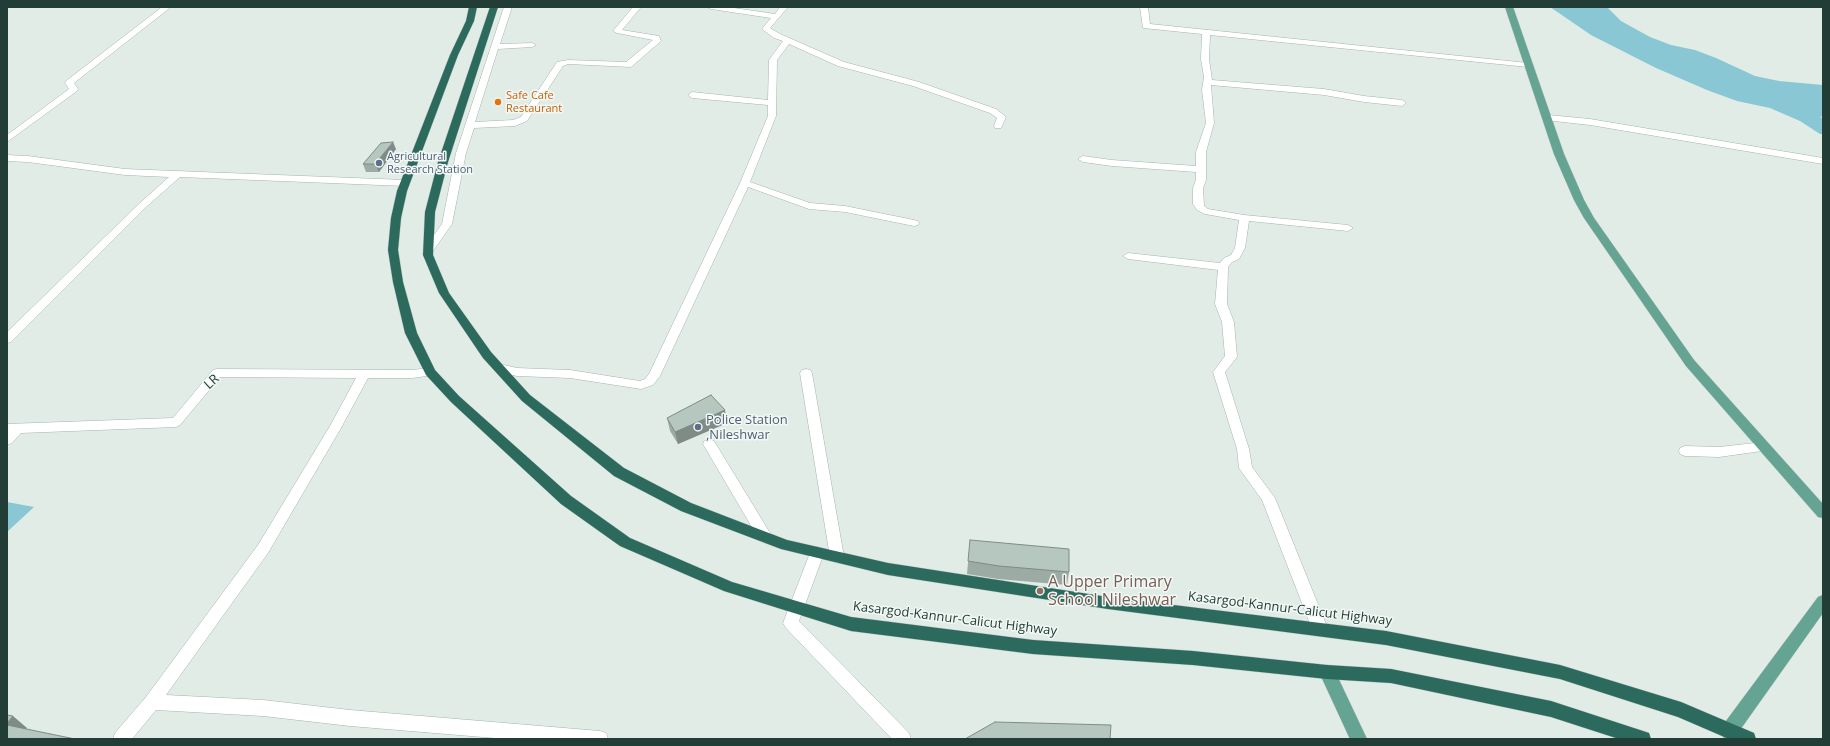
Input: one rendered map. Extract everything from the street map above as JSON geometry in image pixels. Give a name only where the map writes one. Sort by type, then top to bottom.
[{"type":"highway","name":"Kasargod-Kannur-Calicut Highway","points":[[473,7],[470,21],[454,55],[405,183],[396,218],[393,250],[398,282],[411,333],[430,372],[460,404],[566,500],[625,542],[729,586],[851,624],[1033,647],[1193,658],[1327,672],[1391,676],[1551,709],[1643,739]]},
{"type":"highway","name":"Kasargod-Kannur-Calicut Highway","points":[[494,7],[443,162],[430,212],[428,255],[444,293],[487,355],[526,398],[618,472],[686,507],[786,546],[888,569],[1108,603],[1386,638],[1560,672],[1681,710],[1748,739]]},
{"type":"main road","points":[[1509,7],[1559,154],[1579,200],[1589,218],[1690,363],[1823,513]]},
{"type":"main road","points":[[1730,731],[1823,601]]},
{"type":"main road","points":[[1327,672],[1359,739]]},
{"type":"street","points":[[7,139],[74,89],[69,82],[167,7]]},
{"type":"street","points":[[429,249],[446,224],[461,153],[508,7]]},
{"type":"street","points":[[471,125],[515,123],[524,119],[560,64],[568,62],[628,65],[657,41],[656,38],[617,31],[637,7]]},
{"type":"street","points":[[711,7],[776,16]]},
{"type":"street","points":[[784,7],[766,29],[777,36],[841,64],[916,84],[993,111],[1002,116],[998,126]]},
{"type":"street","points":[[1144,7],[1146,26],[1528,65]]},
{"type":"street","points":[[1206,32],[1205,59],[1208,82],[1206,90],[1210,123],[1201,152],[1201,180],[1198,188],[1198,204],[1200,208],[1244,218],[1348,228]]},
{"type":"street","points":[[499,368],[517,372],[570,374],[630,384],[641,385],[649,382],[654,376],[745,183],[772,116],[773,60],[788,40]]},
{"type":"street","points":[[495,47],[532,45]]},
{"type":"street","points":[[1208,82],[1324,92],[1364,99],[1402,103]]},
{"type":"street","points":[[692,95],[772,103]]},
{"type":"street","points":[[1548,118],[1590,122],[1823,161]]},
{"type":"street","points":[[7,158],[28,159],[126,172],[405,183]]},
{"type":"street","points":[[1083,159],[1112,163],[1201,169]]},
{"type":"street","points":[[7,339],[143,205],[178,174]]},
{"type":"street","points":[[745,183],[809,206],[845,209],[914,223]]},
{"type":"street","points":[[1244,218],[1240,248],[1235,256],[1228,260],[1223,267],[1221,304],[1228,322],[1231,357],[1219,372],[1243,449],[1246,468],[1268,498],[1320,630]]},
{"type":"street","points":[[1128,256],[1223,267]]},
{"type":"street","name":"LR","points":[[13,428],[176,422],[217,373],[412,374],[430,372]]},
{"type":"street","points":[[806,373],[837,557]]},
{"type":"street","points":[[121,739],[152,702],[263,549],[335,428],[364,374]]},
{"type":"street","points":[[7,440],[13,428]]},
{"type":"street","points":[[709,444],[764,537]]},
{"type":"street","points":[[1685,451],[1719,452],[1764,447]]},
{"type":"street","points":[[817,553],[791,623],[904,739]]},
{"type":"street","points":[[152,702],[263,708],[350,718],[600,739]]},
{"type":"water","points":[[1550,7],[1607,7],[1621,21],[1650,37],[1671,45],[1695,50],[1755,76],[1779,81],[1823,85],[1823,116],[1820,117],[1823,119],[1823,134],[1820,134],[1800,121],[1770,108],[1737,101],[1656,68],[1591,35]]},
{"type":"water","points":[[7,502],[34,507],[7,532]]},
{"type":"building","points":[[393,142],[375,164],[363,164],[381,143]]},
{"type":"building","points":[[711,395],[725,410],[675,432],[667,418]]},
{"type":"building","points":[[970,540],[1069,549],[1069,572],[999,566],[968,561]]},
{"type":"building","points":[[7,715],[13,716],[7,723]]},
{"type":"building","points":[[995,722],[1111,725],[1110,739],[965,739]]},
{"type":"building","points":[[7,725],[75,739],[7,739]]},
{"type":"place","name":"Safe Cafe Restaurant","points":[[498,102]]},
{"type":"place","name":"Agricultural Research Station","points":[[379,163]]},
{"type":"place","name":"Police Station ,Nileshwar","points":[[698,427]]},
{"type":"place","name":"A Upper Primary School Nileshwar","points":[[1040,591]]}]
